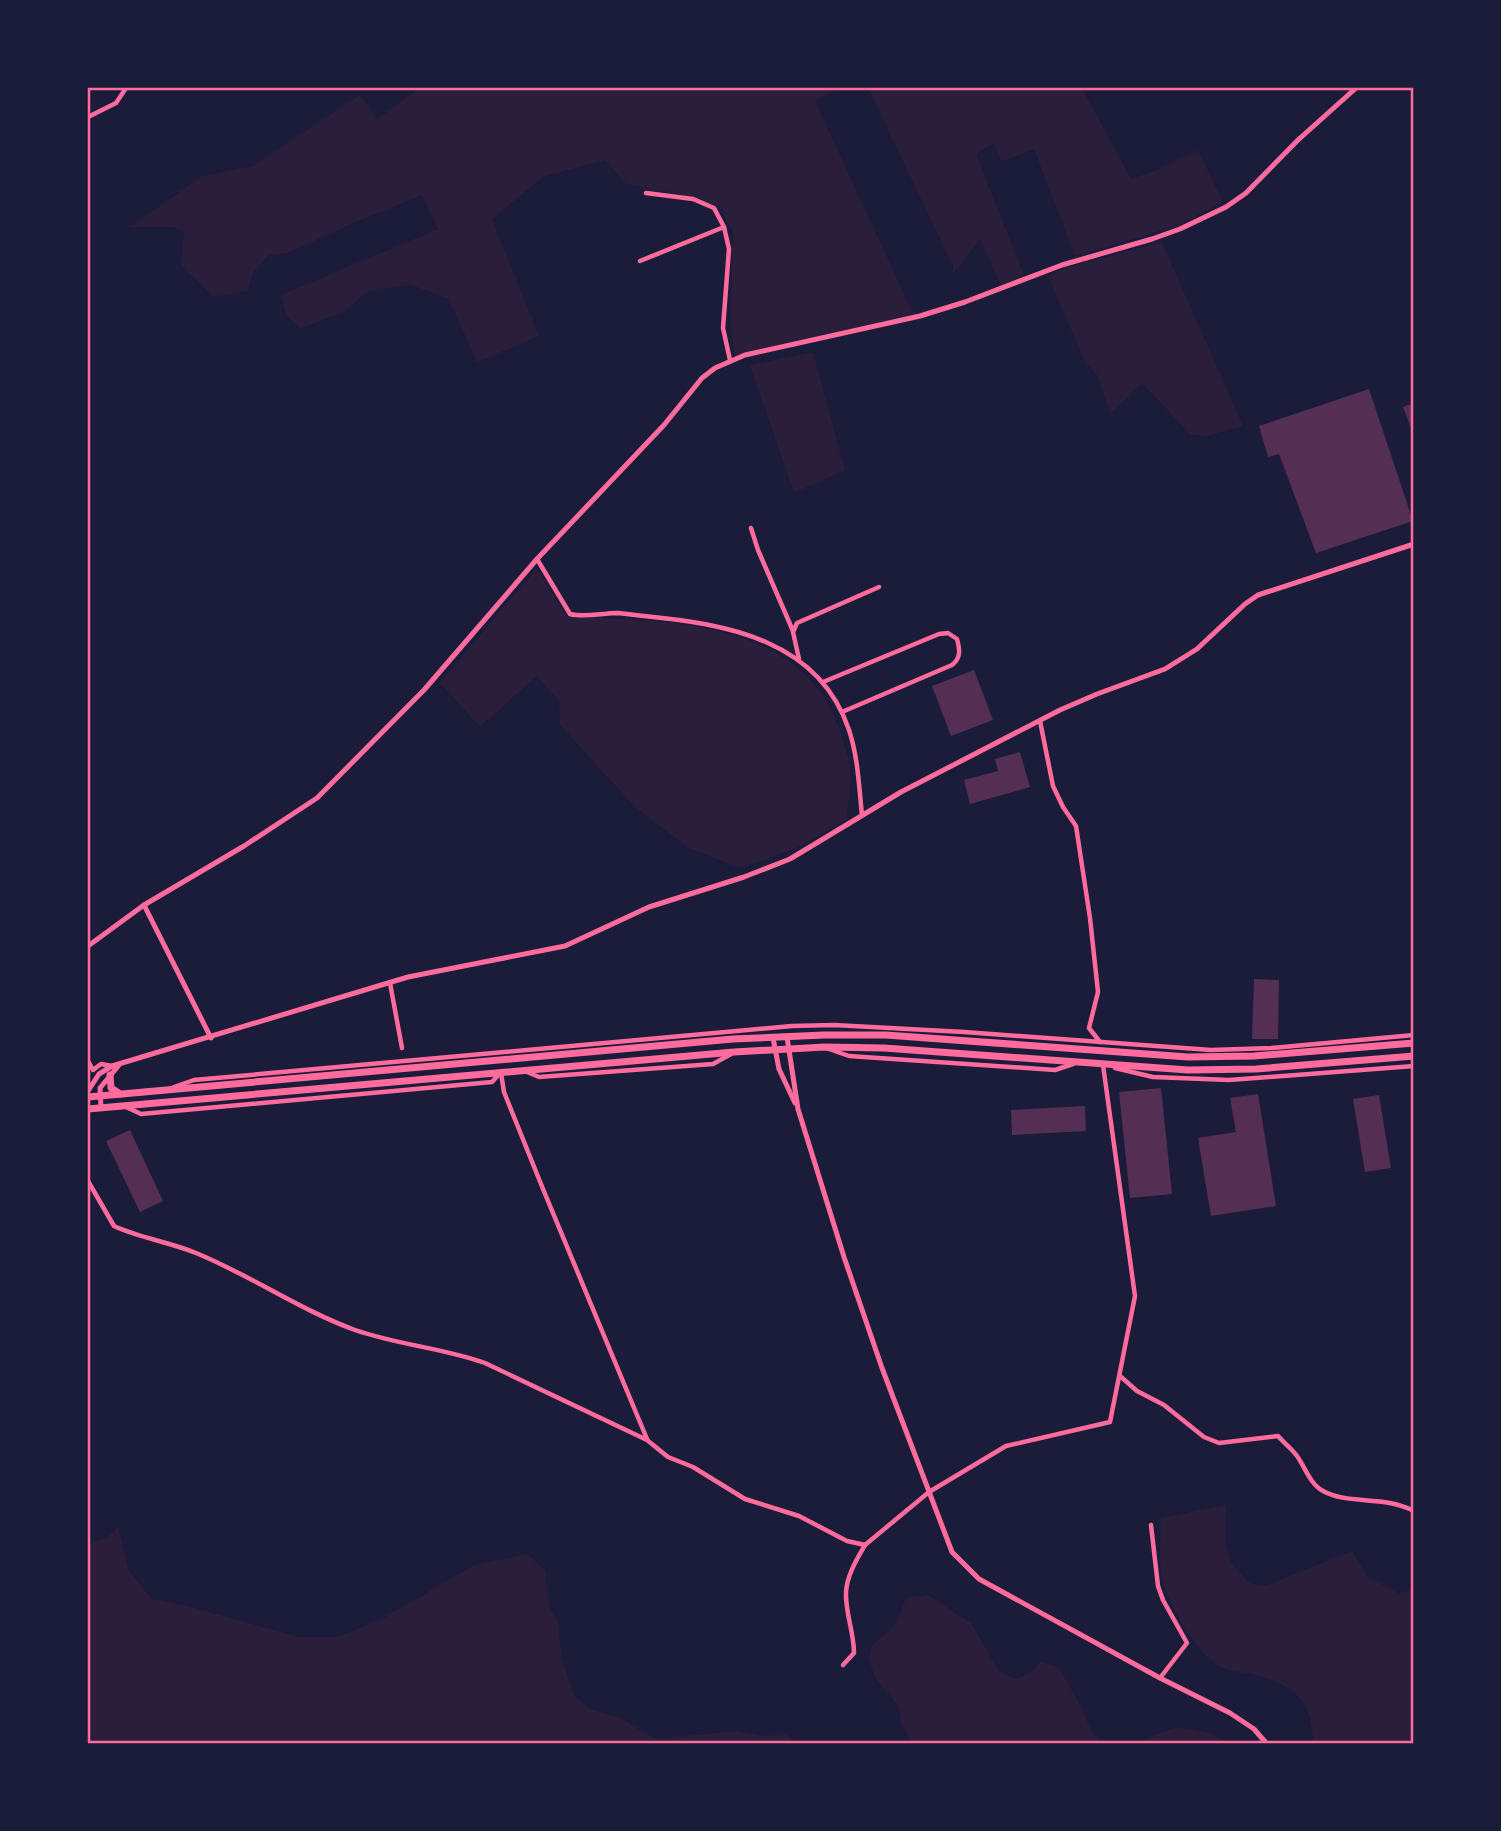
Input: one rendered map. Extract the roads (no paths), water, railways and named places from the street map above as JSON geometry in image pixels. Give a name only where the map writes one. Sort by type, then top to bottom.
[{"type":"main road","points":[[88,1097],[367,1068],[691,1039],[853,1034],[963,1036],[1188,1057],[1245,1057],[1312,1048],[1413,1043]]},
{"type":"main road","points":[[88,1107],[523,1071],[618,1066],[734,1052],[825,1047],[924,1050],[1188,1070],[1227,1070],[1413,1056]]},
{"type":"main road","points":[[110,1075],[111,1088],[120,1094]]},
{"type":"street","points":[[88,117],[116,103],[126,88]]},
{"type":"street","points":[[88,946],[144,905],[244,846],[317,798],[424,690],[537,559],[664,425],[702,378],[730,360],[920,316],[1062,265],[1180,229],[1226,207],[1246,193],[1298,140],[1356,88]]},
{"type":"street","points":[[646,193],[693,199],[714,208],[724,227],[729,248],[723,328],[730,360]]},
{"type":"street","points":[[640,261],[724,227]]},
{"type":"street","points":[[751,528],[793,632],[799,660]]},
{"type":"street","points":[[88,1060],[93,1070],[101,1064],[120,1065],[390,983],[565,946],[649,906],[744,877],[790,859],[901,792],[1040,721],[1089,697],[1165,669],[1197,649],[1245,604],[1262,594],[1413,544]]},
{"type":"street","points":[[537,559],[570,614],[618,613],[705,623],[741,631],[776,646],[799,660],[823,682],[842,712],[853,743],[862,815]]},
{"type":"street","points":[[793,632],[797,623],[807,617],[879,587]]},
{"type":"street","points":[[823,682],[939,634],[948,633],[957,639],[960,652],[957,661],[952,665],[842,712]]},
{"type":"street","points":[[1040,721],[1053,786],[1076,826],[1098,992],[1089,1028],[1100,1043]]},
{"type":"street","points":[[144,905],[211,1038]]},
{"type":"street","points":[[390,983],[402,1048]]},
{"type":"street","points":[[691,1039],[792,1026],[834,1025],[963,1036],[1211,1050],[1312,1048],[1413,1035]]},
{"type":"street","points":[[787,1037],[798,1109],[856,1293],[952,1552],[979,1579],[1230,1713],[1254,1729],[1267,1744]]},
{"type":"street","points":[[773,1038],[774,1050],[786,1087],[798,1109]]},
{"type":"street","points":[[1338,1062],[1339,1072]]},
{"type":"street","points":[[101,1108],[100,1088],[120,1065]]},
{"type":"street","points":[[843,1665],[854,1653],[854,1636],[846,1591],[852,1567],[865,1545],[929,1492],[1006,1446],[1110,1422],[1135,1296],[1103,1065],[1153,1077],[1191,1079],[1242,1079],[1413,1066]]},
{"type":"street","points":[[88,1091],[99,1074],[112,1066]]},
{"type":"street","points":[[501,1073],[504,1092],[647,1440]]},
{"type":"street","points":[[88,1181],[114,1226],[197,1254],[356,1330],[485,1363],[647,1440],[668,1457],[693,1467],[745,1499],[799,1516],[847,1541],[865,1545]]},
{"type":"street","points":[[1119,1376],[1137,1391],[1164,1405],[1204,1437],[1219,1443],[1278,1436],[1297,1455],[1320,1490],[1336,1496],[1375,1499],[1402,1505],[1413,1511]]},
{"type":"street","points":[[1151,1525],[1158,1586],[1187,1643],[1160,1678]]}]
